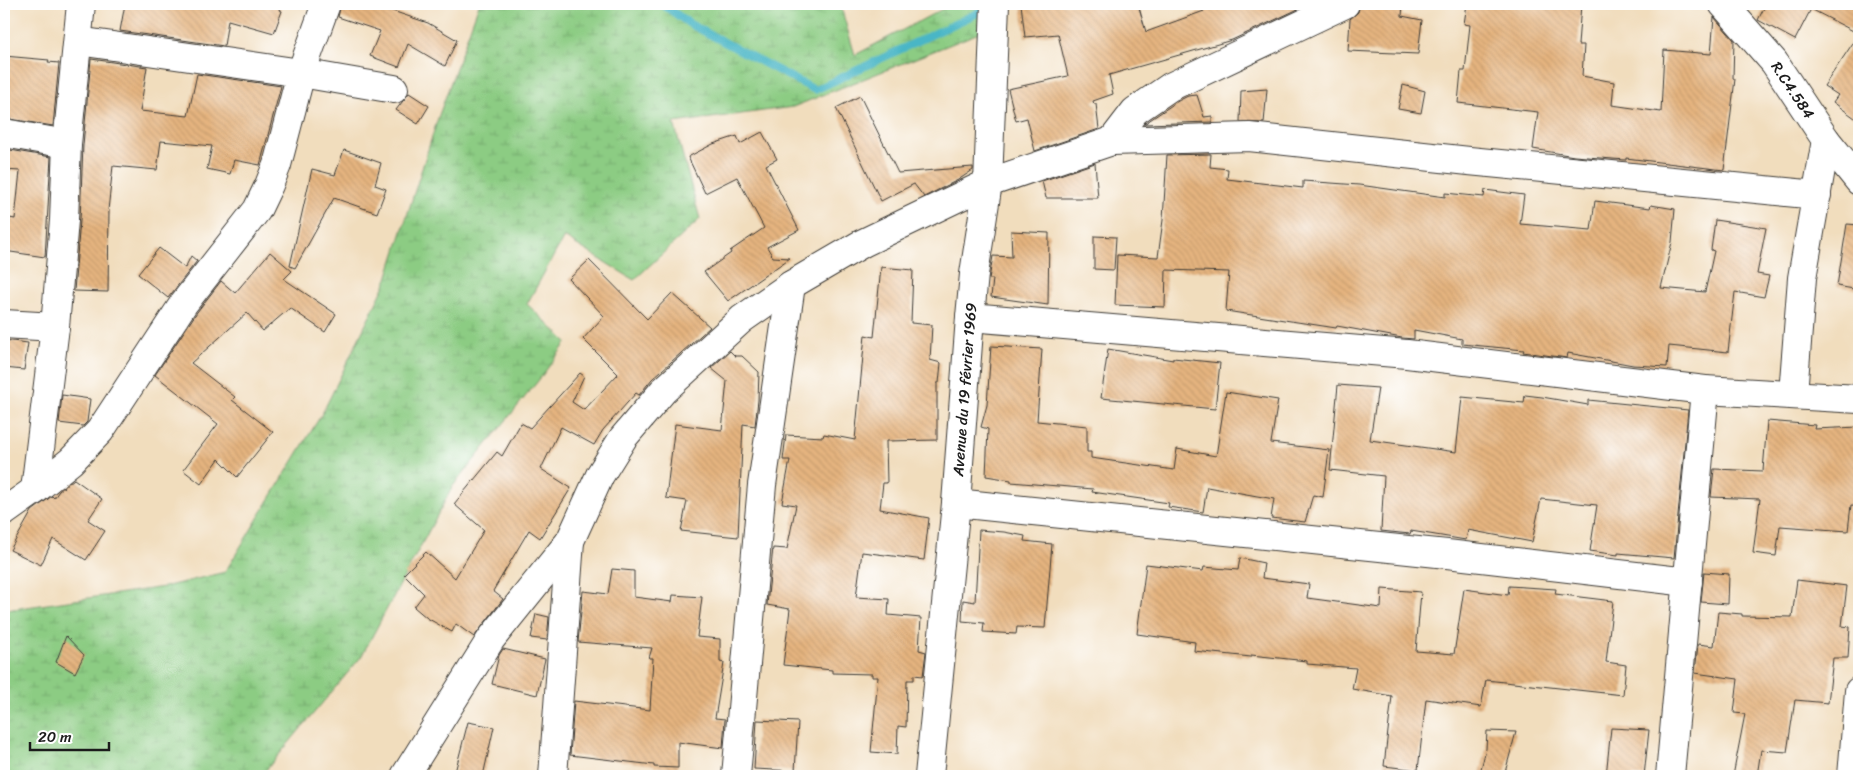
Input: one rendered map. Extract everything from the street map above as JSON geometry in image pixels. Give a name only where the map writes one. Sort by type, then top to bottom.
[{"type":"street","points":[[36,490],[55,327],[64,220],[67,144],[81,4]]},
{"type":"street","points":[[4,512],[36,490],[71,461],[100,431],[184,304],[257,210],[276,165],[301,73],[326,4]]},
{"type":"street","name":"Avenue du 19 février 1969","points":[[929,776],[956,503],[974,274],[988,183],[995,4]]},
{"type":"street","points":[[1112,141],[1135,112],[1170,87],[1345,4]]},
{"type":"street","name":"R.C4.584","points":[[1723,4],[1774,62],[1826,140],[1859,181]]},
{"type":"street","points":[[78,41],[301,73],[394,89]]},
{"type":"street","points":[[4,133],[67,144]]},
{"type":"street","points":[[405,776],[491,639],[570,541],[600,475],[624,438],[663,391],[742,319],[791,285],[863,243],[988,183],[1112,141],[1249,136],[1468,161],[1817,195]]},
{"type":"street","points":[[1793,394],[1802,278],[1826,140]]},
{"type":"street","points":[[736,776],[762,485],[791,285]]},
{"type":"street","points":[[970,317],[1407,354],[1705,390],[1859,399]]},
{"type":"street","points":[[4,324],[55,327]]},
{"type":"street","points":[[1670,776],[1705,390]]},
{"type":"street","points":[[956,503],[1447,554],[1688,582]]},
{"type":"street","points":[[553,776],[570,541]]},
{"type":"street","points":[[1852,776],[1859,691]]},
{"type":"green space","points":[[479,4],[840,4],[855,55],[952,4],[981,4],[994,27],[793,107],[674,123],[700,219],[634,280],[564,237],[527,304],[567,342],[453,486],[361,657],[261,776],[4,776],[4,619],[6,610],[164,587],[225,572],[323,412],[385,285],[438,118]]},
{"type":"building","points":[[125,4],[282,4],[280,10],[282,11],[274,33],[228,20],[224,46],[120,31]]},
{"type":"building","points":[[341,4],[372,4],[428,23],[457,40],[445,66],[408,44],[399,67],[370,56],[380,31],[338,17]]},
{"type":"building","points":[[1021,4],[1138,4],[1146,32],[1204,11],[1201,4],[1309,4],[1232,40],[1109,75],[1113,94],[1093,101],[1096,104],[1099,129],[1035,151],[1027,118],[1016,121],[1008,89],[1068,76],[1058,34],[1025,37]]},
{"type":"building","points":[[1360,4],[1403,4],[1402,16],[1422,20],[1418,54],[1348,51],[1350,19],[1358,12]]},
{"type":"building","points":[[1467,4],[1581,4],[1578,45],[1584,45],[1582,76],[1614,82],[1612,105],[1661,112],[1664,50],[1711,54],[1714,17],[1734,40],[1733,78],[1735,79],[1724,170],[1626,158],[1626,160],[1574,156],[1533,149],[1538,112],[1458,103],[1461,71],[1465,71],[1470,25],[1464,24]]},
{"type":"building","points":[[1766,4],[1859,4],[1859,34],[1811,9],[1795,40],[1758,20]]},
{"type":"building","points":[[1859,34],[1859,121],[1833,102],[1838,95],[1824,86]]},
{"type":"building","points":[[4,56],[49,60],[48,62],[59,63],[53,126],[4,118]]},
{"type":"building","points":[[91,59],[147,67],[140,111],[188,116],[197,74],[281,86],[260,165],[234,160],[230,174],[207,169],[212,146],[161,141],[157,170],[113,166],[108,210],[108,292],[74,291],[80,221],[83,145]]},
{"type":"building","points":[[1403,85],[1425,91],[1421,113],[1398,109]]},
{"type":"building","points":[[1267,89],[1264,123],[1240,122],[1241,91]]},
{"type":"building","points":[[409,93],[429,106],[418,124],[396,110]]},
{"type":"building","points":[[1197,95],[1204,117],[1212,116],[1212,122],[1144,124],[1178,101],[1188,96]]},
{"type":"building","points":[[860,96],[898,173],[973,167],[973,170],[958,180],[924,197],[914,184],[881,201],[836,108]]},
{"type":"building","points":[[762,132],[777,159],[766,165],[799,230],[767,247],[773,257],[790,258],[728,301],[704,272],[731,253],[730,251],[764,228],[737,177],[705,193],[688,157],[713,144],[737,136],[740,144]]},
{"type":"building","points":[[4,149],[51,157],[45,257],[4,251],[4,217],[15,219],[20,171],[4,170]]},
{"type":"building","points":[[344,150],[381,163],[375,185],[386,189],[377,213],[334,198],[295,268],[290,266],[312,169],[335,175]]},
{"type":"building","points":[[1211,154],[1210,167],[1228,169],[1227,179],[1303,188],[1303,181],[1359,185],[1445,197],[1445,193],[1484,197],[1485,190],[1524,195],[1520,224],[1591,230],[1595,201],[1650,208],[1651,205],[1675,209],[1672,242],[1661,288],[1705,292],[1714,251],[1711,250],[1715,220],[1766,228],[1757,274],[1769,276],[1764,297],[1735,292],[1728,352],[1669,346],[1667,367],[1633,365],[1568,353],[1567,358],[1523,352],[1524,350],[1462,344],[1462,339],[1414,330],[1414,339],[1402,338],[1337,326],[1336,328],[1226,311],[1229,272],[1166,270],[1165,307],[1115,305],[1117,255],[1158,257],[1163,220],[1167,155]]},
{"type":"building","points":[[1095,163],[1098,198],[1046,198],[1042,181]]},
{"type":"building","points":[[1847,224],[1859,225],[1859,290],[1837,286]]},
{"type":"building","points":[[1011,231],[1049,233],[1048,305],[991,297],[993,279],[989,279],[993,256],[1012,257]]},
{"type":"building","points":[[1094,236],[1116,237],[1114,270],[1094,269]]},
{"type":"building","points":[[159,248],[185,268],[191,256],[197,261],[168,298],[138,274]]},
{"type":"building","points":[[270,252],[292,271],[284,279],[336,314],[325,332],[290,308],[263,331],[247,313],[191,363],[235,397],[232,400],[273,432],[237,477],[219,459],[201,484],[183,470],[218,424],[155,375],[197,312],[221,281],[235,293]]},
{"type":"building","points":[[589,260],[647,319],[672,293],[710,327],[652,379],[639,395],[636,393],[603,430],[594,445],[561,427],[541,469],[571,488],[540,538],[529,530],[493,591],[503,599],[474,637],[456,624],[452,632],[427,618],[414,607],[424,594],[404,574],[426,552],[455,578],[484,530],[454,504],[497,452],[502,456],[521,423],[530,428],[580,373],[584,376],[572,402],[584,410],[618,374],[583,339],[604,316],[569,279]]},
{"type":"building","points":[[881,267],[913,270],[911,323],[932,325],[930,360],[941,363],[939,383],[937,383],[937,440],[886,441],[887,483],[883,483],[880,509],[929,518],[924,560],[862,552],[856,597],[889,599],[888,615],[921,618],[919,650],[926,652],[923,676],[914,675],[914,680],[907,680],[906,727],[898,726],[897,754],[871,752],[878,677],[872,677],[872,674],[832,673],[832,670],[783,665],[790,609],[767,605],[773,548],[787,549],[796,505],[782,503],[790,460],[783,460],[786,435],[823,437],[824,434],[855,440],[865,335],[874,337]]},
{"type":"building","points":[[4,340],[28,343],[24,370],[4,368]]},
{"type":"building","points":[[991,346],[1042,349],[1037,421],[1087,426],[1087,452],[1091,452],[1091,458],[1174,470],[1177,449],[1216,456],[1226,392],[1278,400],[1271,443],[1329,450],[1323,497],[1313,495],[1305,522],[1271,518],[1274,499],[1207,487],[1203,512],[1168,507],[1169,503],[1092,492],[1093,489],[1011,482],[1011,480],[986,476],[988,429],[981,427],[987,405]]},
{"type":"building","points":[[1108,349],[1173,360],[1173,358],[1220,363],[1215,409],[1101,398]]},
{"type":"building","points":[[730,351],[735,356],[742,356],[759,372],[755,426],[743,424],[738,537],[681,531],[687,501],[666,498],[675,424],[722,430],[727,381],[711,368]]},
{"type":"building","points":[[1338,385],[1378,388],[1370,440],[1456,452],[1462,397],[1524,403],[1525,395],[1588,405],[1588,400],[1688,410],[1674,558],[1618,553],[1618,555],[1590,551],[1597,505],[1541,499],[1532,542],[1468,530],[1466,540],[1411,531],[1410,534],[1381,531],[1384,476],[1330,470]]},
{"type":"building","points":[[62,395],[90,399],[87,422],[83,426],[59,423]]},
{"type":"building","points":[[1767,421],[1815,425],[1814,429],[1859,427],[1859,506],[1851,505],[1848,531],[1780,526],[1776,556],[1753,553],[1760,499],[1711,497],[1714,469],[1763,471]]},
{"type":"building","points":[[74,479],[102,499],[88,520],[105,531],[86,560],[53,539],[41,565],[10,550],[32,511],[52,496],[54,498],[59,491]]},
{"type":"building","points":[[979,530],[1025,536],[1024,541],[1052,544],[1045,628],[1017,627],[1016,634],[983,632],[984,623],[962,621],[963,600],[975,602]]},
{"type":"building","points":[[1240,558],[1264,563],[1262,578],[1309,584],[1307,598],[1381,608],[1382,589],[1421,592],[1416,651],[1454,654],[1464,589],[1508,595],[1509,586],[1556,589],[1555,594],[1613,601],[1606,662],[1626,665],[1623,695],[1486,680],[1481,707],[1426,699],[1418,770],[1384,766],[1392,696],[1352,689],[1356,668],[1307,664],[1307,661],[1251,655],[1251,657],[1194,651],[1195,642],[1137,634],[1146,564],[1203,571],[1204,567],[1238,570]]},
{"type":"building","points":[[612,569],[634,571],[634,597],[672,602],[673,595],[702,597],[697,637],[720,639],[720,662],[724,663],[715,718],[725,719],[723,748],[678,742],[678,768],[654,767],[654,765],[570,755],[574,701],[650,710],[653,658],[649,658],[652,648],[578,642],[583,591],[608,594]]},
{"type":"building","points":[[1704,572],[1729,574],[1728,604],[1701,602]]},
{"type":"building","points":[[1797,580],[1847,586],[1842,626],[1850,627],[1848,658],[1833,658],[1828,703],[1795,700],[1787,752],[1761,750],[1757,776],[1733,776],[1745,714],[1734,713],[1738,679],[1695,673],[1698,644],[1714,646],[1718,612],[1742,614],[1742,616],[1792,617]]},
{"type":"building","points":[[536,614],[549,617],[547,640],[531,638]]},
{"type":"building","points":[[66,636],[84,655],[75,673],[56,662]]},
{"type":"building","points":[[503,649],[545,659],[537,695],[492,684],[499,655]]},
{"type":"building","points":[[757,720],[798,722],[795,771],[754,769]]},
{"type":"building","points":[[468,722],[494,727],[483,776],[454,776]]},
{"type":"building","points":[[1611,728],[1649,730],[1644,776],[1606,776]]},
{"type":"building","points":[[1487,731],[1516,732],[1504,776],[1480,773],[1486,749]]},
{"type":"waterway","points":[[662,4],[690,24],[815,90],[988,8]]}]
